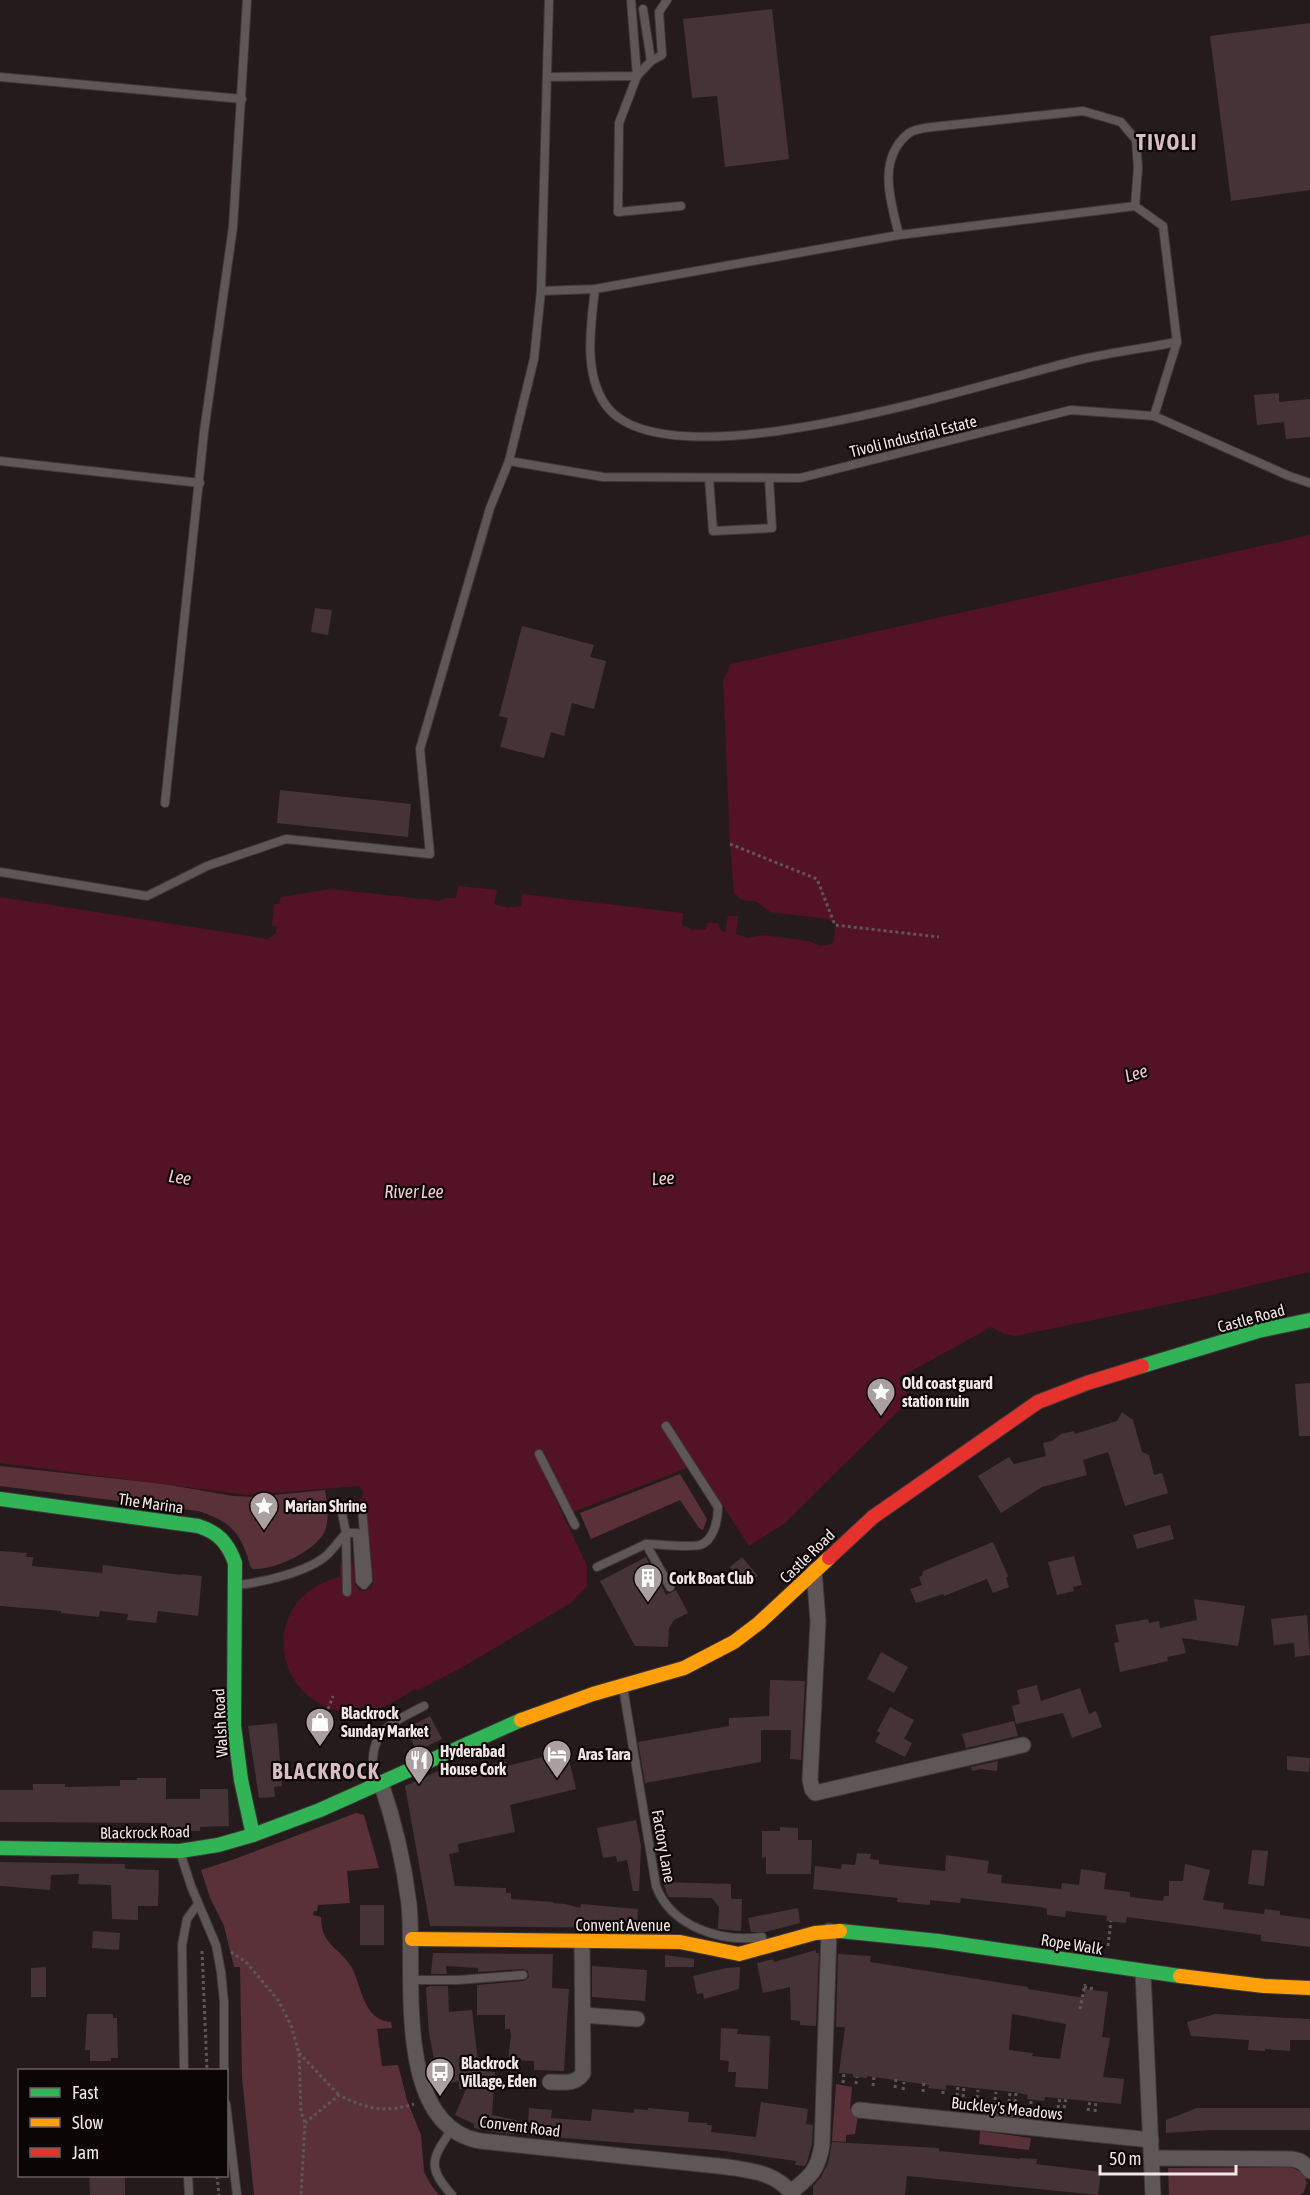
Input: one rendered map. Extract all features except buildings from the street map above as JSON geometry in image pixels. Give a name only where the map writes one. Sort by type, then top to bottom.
[{"type":"street","name":"Castle Road","points":[[320,1810],[504,1725],[562,1704],[684,1668],[734,1642],[771,1614],[814,1570],[873,1517],[1038,1402],[1115,1375],[1234,1339],[1310,1320]]},
{"type":"street","name":"The Marina","points":[[0,1499],[161,1520],[212,1530],[222,1537],[235,1563],[236,1607]]},
{"type":"street","points":[[814,1570],[818,1621],[810,1780],[815,1793],[1023,1745]]},
{"type":"street","name":"Walsh Road","points":[[236,1607],[234,1726],[241,1780],[253,1835]]},
{"type":"street","name":"Convent Road","points":[[378,1784],[395,1830],[407,1886],[412,1939],[412,2017],[417,2059],[433,2109],[452,2129],[480,2141],[755,2171],[771,2176],[792,2194]]},
{"type":"street","name":"Blackrock Road","points":[[0,1848],[180,1851],[218,1845],[253,1835],[320,1810]]},
{"type":"street","points":[[792,2194],[813,2173],[819,2161],[822,2145],[829,1931]]},
{"type":"street","name":"Convent Avenue","points":[[412,1939],[680,1942],[696,1944],[728,1954],[739,1954],[829,1931]]},
{"type":"street","name":"Rope Walk","points":[[829,1931],[857,1931],[918,1938],[1143,1971],[1264,1986],[1310,1988]]},
{"type":"street","points":[[550,2082],[571,2082],[581,2077],[583,2073],[582,1941]]},
{"type":"street","points":[[1143,1971],[1153,2195]]},
{"type":"street","points":[[583,2015],[637,2019]]},
{"type":"street","name":"Buckley's Meadows","points":[[859,2110],[1151,2140]]},
{"type":"street","points":[[1151,2158],[1291,2159],[1307,2165],[1310,2171]]},
{"type":"lane","points":[[165,802],[204,432],[233,227],[247,0]]},
{"type":"lane","points":[[0,872],[147,896],[207,866],[286,839],[430,854],[420,749],[490,508],[509,461],[534,359],[541,291],[549,0]]},
{"type":"lane","points":[[631,0],[637,76]]},
{"type":"lane","points":[[666,0],[659,12],[662,55],[651,61],[637,76],[619,123],[618,212],[681,206]]},
{"type":"lane","points":[[643,9],[651,61]]},
{"type":"lane","points":[[547,77],[637,76]]},
{"type":"lane","points":[[0,77],[242,99]]},
{"type":"lane","points":[[899,235],[887,186],[893,151],[910,132],[932,127],[1083,111],[1122,122],[1136,140],[1138,168],[1135,206]]},
{"type":"lane","points":[[541,291],[595,289],[899,235],[1135,206],[1163,226],[1177,342],[1154,416]]},
{"type":"lane","points":[[595,289],[592,316],[592,363],[596,386],[605,404],[622,419],[642,429],[675,436],[715,438],[795,429],[940,396],[1084,358],[1177,342]]},
{"type":"lane","name":"Tivoli Industrial Estate","points":[[509,461],[603,477],[800,478],[1071,410],[1154,416],[1289,476],[1310,483]]},
{"type":"lane","points":[[0,461],[200,483]]},
{"type":"lane","points":[[709,478],[713,531],[772,528],[769,478]]},
{"type":"lane","points":[[597,1567],[646,1544],[701,1545],[709,1538],[718,1516],[718,1507],[666,1426]]},
{"type":"lane","points":[[539,1454],[575,1526]]},
{"type":"lane","points":[[236,1585],[276,1577],[309,1566],[326,1556],[346,1533],[357,1533],[360,1581],[364,1585],[368,1580],[362,1508]]},
{"type":"lane","points":[[341,1509],[346,1533],[347,1592]]},
{"type":"lane","points":[[646,1544],[670,1587]]},
{"type":"lane","name":"Factory Lane","points":[[623,1685],[656,1886],[666,1907],[701,1930],[722,1937],[756,1938],[788,1935],[798,1938]]},
{"type":"lane","points":[[378,1784],[372,1755],[379,1737],[388,1726],[424,1706]]},
{"type":"lane","points":[[180,1851],[198,1904],[216,1946],[221,1972],[224,2069]]},
{"type":"lane","points":[[184,2069],[182,1945],[187,1919],[198,1904]]},
{"type":"lane","points":[[412,1980],[523,1976]]},
{"type":"lane","points":[[228,2121],[237,2195]]},
{"type":"lane","points":[[452,2129],[437,2152],[435,2171],[440,2182],[452,2195]]},
{"type":"lane","points":[[188,2177],[189,2195]]},
{"type":"path","points":[[730,844],[817,879],[835,925],[939,937]]},
{"type":"path","points":[[328,1709],[333,1696]]},
{"type":"path","points":[[1107,1951],[1111,1921]]},
{"type":"path","points":[[227,1949],[246,1962],[278,2000],[291,2025],[299,2053],[301,2112],[304,2123],[299,2190],[301,2195]]},
{"type":"path","points":[[1080,2009],[1086,1976]]},
{"type":"path","points":[[1084,1987],[1094,1989]]},
{"type":"path","points":[[299,2053],[339,2095],[356,2104],[377,2109],[396,2110],[414,2104]]},
{"type":"path","points":[[843,2083],[844,2073]]},
{"type":"path","points":[[856,2084],[857,2077]]},
{"type":"path","points":[[873,2086],[874,2077]]},
{"type":"path","points":[[895,2088],[896,2079]]},
{"type":"path","points":[[903,2090],[904,2082]]},
{"type":"path","points":[[923,2092],[924,2082]]},
{"type":"path","points":[[957,2096],[958,2086]]},
{"type":"path","points":[[963,2097],[964,2087]]},
{"type":"path","points":[[977,2098],[978,2090]]},
{"type":"path","points":[[995,2100],[996,2092]]},
{"type":"path","points":[[1009,2102],[1010,2092]]},
{"type":"path","points":[[1015,2102],[1016,2093]]},
{"type":"path","points":[[304,2123],[339,2095]]},
{"type":"path","points":[[1058,2108],[1060,2098]]},
{"type":"path","points":[[1064,2108],[1066,2098]]},
{"type":"path","points":[[1088,2111],[1090,2101]]},
{"type":"path","points":[[1095,2112],[1096,2102]]},
{"type":"path","points":[[217,2177],[219,2195]]},
{"type":"shaded area","points":[[0,1466],[164,1484],[233,1496],[254,1497],[325,1490],[327,1523],[319,1540],[303,1553],[282,1563],[262,1569],[253,1569],[238,1537],[219,1519],[198,1511],[0,1486]]},
{"type":"shaded area","points":[[680,1474],[707,1519],[703,1530],[699,1528],[680,1500],[591,1539],[580,1513]]},
{"type":"shaded area","points":[[356,1813],[364,1815],[379,1868],[347,1871],[350,1903],[318,1905],[313,1915],[321,1917],[324,1934],[352,1968],[369,2009],[382,2020],[391,2022],[392,2028],[377,2029],[382,2066],[398,2065],[407,2100],[421,2135],[424,2172],[439,2195],[254,2195],[242,2077],[240,1967],[234,1967],[224,1926],[210,1898],[201,1870]]},
{"type":"shaded area","points":[[836,2084],[852,2087],[850,2109],[859,2110],[855,2134],[846,2135],[846,2142],[832,2141]]},
{"type":"shaded area","points":[[984,2101],[1033,2107],[1032,2120],[983,2114]]},
{"type":"shaded area","points":[[980,2131],[1031,2138],[1029,2150],[979,2144]]},
{"type":"shaded area","points":[[1291,2167],[1303,2173],[1307,2183],[1304,2192],[1300,2195],[1169,2195],[1168,2168]]},
{"type":"water","name":"River Lee","points":[[1310,535],[1310,1272],[1016,1336],[1004,1334],[991,1327],[899,1378],[907,1393],[904,1405],[784,1524],[749,1546],[669,1422],[662,1426],[687,1468],[573,1512],[544,1452],[535,1456],[587,1566],[587,1586],[571,1603],[461,1668],[372,1711],[335,1710],[311,1698],[294,1680],[285,1657],[284,1632],[293,1609],[311,1590],[340,1577],[340,1563],[353,1562],[355,1584],[359,1590],[365,1591],[373,1585],[370,1551],[363,1551],[356,1501],[362,1498],[363,1492],[359,1486],[247,1495],[0,1463],[0,897],[268,939],[276,933],[277,927],[272,925],[274,904],[279,904],[281,897],[331,889],[441,901],[446,898],[456,898],[458,886],[497,890],[494,904],[508,908],[521,906],[522,894],[683,913],[682,925],[693,930],[706,929],[707,923],[718,923],[721,931],[725,932],[728,916],[738,916],[736,934],[748,938],[763,935],[809,941],[820,946],[832,944],[835,925],[828,919],[770,912],[757,902],[740,899],[734,892],[723,680],[731,664]]},
{"type":"traffic: fast","points":[[1142,1366],[1258,1331],[1310,1320]]},
{"type":"traffic: fast","points":[[0,1499],[198,1526],[217,1535],[225,1544],[235,1563],[234,1726],[241,1780],[253,1835]]},
{"type":"traffic: fast","points":[[0,1848],[180,1851],[218,1845],[253,1835],[320,1810],[521,1720]]},
{"type":"traffic: fast","points":[[840,1931],[938,1941],[1180,1976]]},
{"type":"traffic: slow","points":[[521,1720],[593,1694],[684,1668],[734,1642],[759,1623],[829,1558]]},
{"type":"traffic: slow","points":[[412,1939],[680,1942],[739,1954],[815,1933],[840,1931]]},
{"type":"traffic: slow","points":[[1180,1976],[1264,1986],[1310,1988]]},
{"type":"traffic: jam","points":[[829,1558],[873,1517],[1038,1402],[1087,1383],[1142,1366]]},
{"type":"place","name":"Old coast guard station ruin","points":[[881,1418]]},
{"type":"place","name":"Marian Shrine","points":[[264,1532]]},
{"type":"place","name":"Cork Boat Club","points":[[648,1604]]},
{"type":"place","name":"Blackrock Sunday Market","points":[[320,1748]]},
{"type":"place","name":"Aras Tara","points":[[557,1780]]},
{"type":"place","name":"Hyderabad House Cork","points":[[419,1786]]},
{"type":"place","name":"Blackrock Village, Eden","points":[[440,2098]]},
{"type":"district","name":"TIVOLI","points":[[1167,142]]},
{"type":"district","name":"BLACKROCK","points":[[326,1771]]},
{"type":"water label","name":"Lee","points":[[1136,1073]]},
{"type":"water label","name":"Lee","points":[[180,1177]]},
{"type":"water label","name":"Lee","points":[[663,1178]]}]
